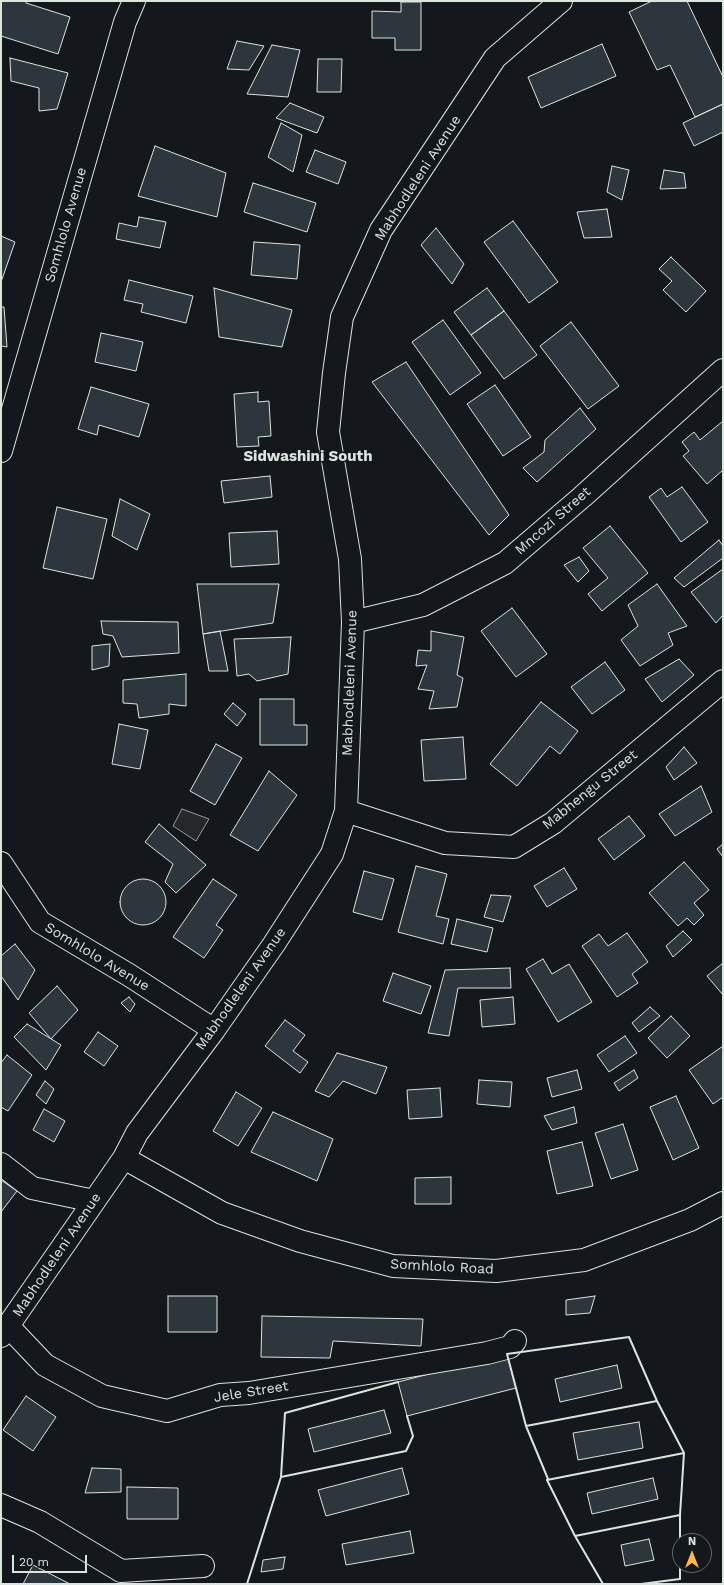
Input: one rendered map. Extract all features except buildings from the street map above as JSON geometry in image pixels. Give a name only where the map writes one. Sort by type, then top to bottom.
[{"type":"street","name":"Somhlolo Avenue","points":[[1,451],[125,22],[134,1]]},
{"type":"street","name":"Mabhodleleni Avenue","points":[[5,1331],[124,1158],[137,1133],[214,1030],[274,944],[332,854],[346,811],[353,622],[350,559],[328,432],[342,317],[382,230],[495,58],[561,1]]},
{"type":"street","name":"Mncozi Street","points":[[353,622],[423,605],[505,563],[723,370]]},
{"type":"street","name":"Mabhengu Street","points":[[346,811],[445,843],[514,847],[554,823],[723,681]]},
{"type":"street","name":"Somhlolo Avenue","points":[[1,863],[40,922],[129,975],[214,1030]]},
{"type":"street","name":"Somhlolo Road","points":[[124,1158],[222,1214],[300,1240],[393,1266],[496,1270],[584,1260],[690,1220],[723,1203]]},
{"type":"street","points":[[1,1164],[32,1188],[94,1201]]},
{"type":"street","name":"Jele Street","points":[[5,1331],[45,1365],[102,1396],[167,1410],[220,1395],[249,1393],[487,1353],[510,1347],[515,1340]]},
{"type":"street","points":[[1,1505],[40,1522],[121,1571],[203,1566]]},
{"type":"shaded area","points":[[182,809],[209,819],[196,841],[173,826]]},
{"type":"wall","points":[[629,1337],[657,1401],[526,1426],[507,1354],[629,1337]]},
{"type":"wall","points":[[398,1382],[285,1413],[281,1477],[406,1451],[413,1436],[407,1416]]},
{"type":"wall","points":[[657,1401],[683,1453]]},
{"type":"wall","points":[[526,1426],[548,1479]]},
{"type":"wall","points":[[684,1453],[680,1515],[575,1536],[547,1480],[684,1453]]},
{"type":"wall","points":[[247,1584],[281,1477]]},
{"type":"wall","points":[[641,1584],[680,1579],[680,1515]]},
{"type":"wall","points":[[575,1536],[603,1584]]},
{"type":"district","name":"Sidwashini South","points":[[308,457]]}]
